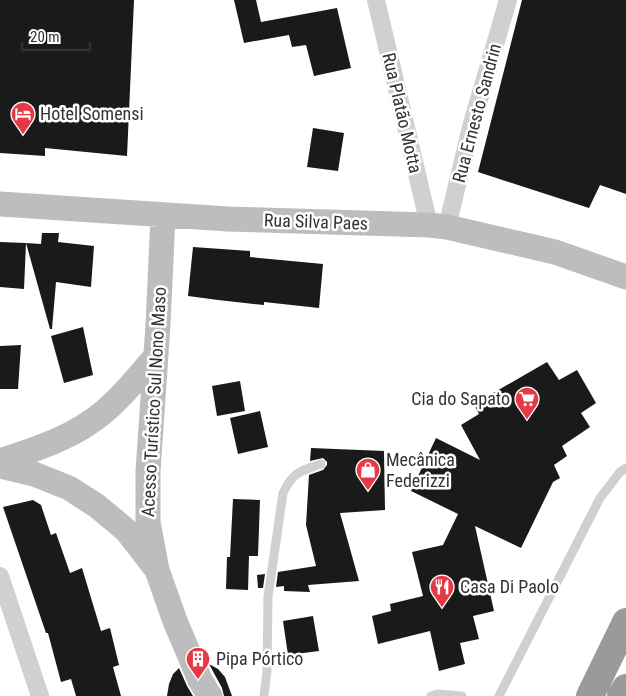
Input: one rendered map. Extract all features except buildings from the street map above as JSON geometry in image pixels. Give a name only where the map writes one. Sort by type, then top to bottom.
[{"type":"highway","points":[[590,696],[626,622]]},
{"type":"highway","points":[[621,696],[626,688]]},
{"type":"main road","name":"Rua Silva Paes","points":[[0,204],[162,216],[438,226],[555,252],[626,277]]},
{"type":"main road","name":"Acesso Turístico Sul Nono Maso","points":[[162,216],[160,292],[148,471],[148,522],[157,570],[175,621],[200,680],[210,696]]},
{"type":"main road","points":[[0,461],[40,448],[64,438],[83,427],[122,396],[155,357]]},
{"type":"main road","points":[[0,466],[34,474],[69,488],[97,506],[127,531],[157,570]]},
{"type":"street","name":"Rua Platão Motta","points":[[376,0],[438,226]]},
{"type":"street","name":"Rua Ernesto Sandrin","points":[[438,226],[472,127],[508,0]]},
{"type":"street","points":[[0,576],[40,696]]},
{"type":"lane","points":[[264,696],[267,671],[268,597],[284,493],[290,480],[298,471],[321,464]]},
{"type":"lane","points":[[499,696],[600,498],[620,472],[626,468]]},
{"type":"lane","points":[[431,696],[437,694],[462,696]]},
{"type":"place","name":"Hotel Somensi","points":[[23,135]]},
{"type":"place","name":"Cia do Sapato","points":[[527,420]]},
{"type":"place","name":"Mecânica Federizzi","points":[[368,491]]},
{"type":"place","name":"Casa Di Paolo","points":[[442,608]]},
{"type":"place","name":"Pipa Pórtico","points":[[198,680]]}]
